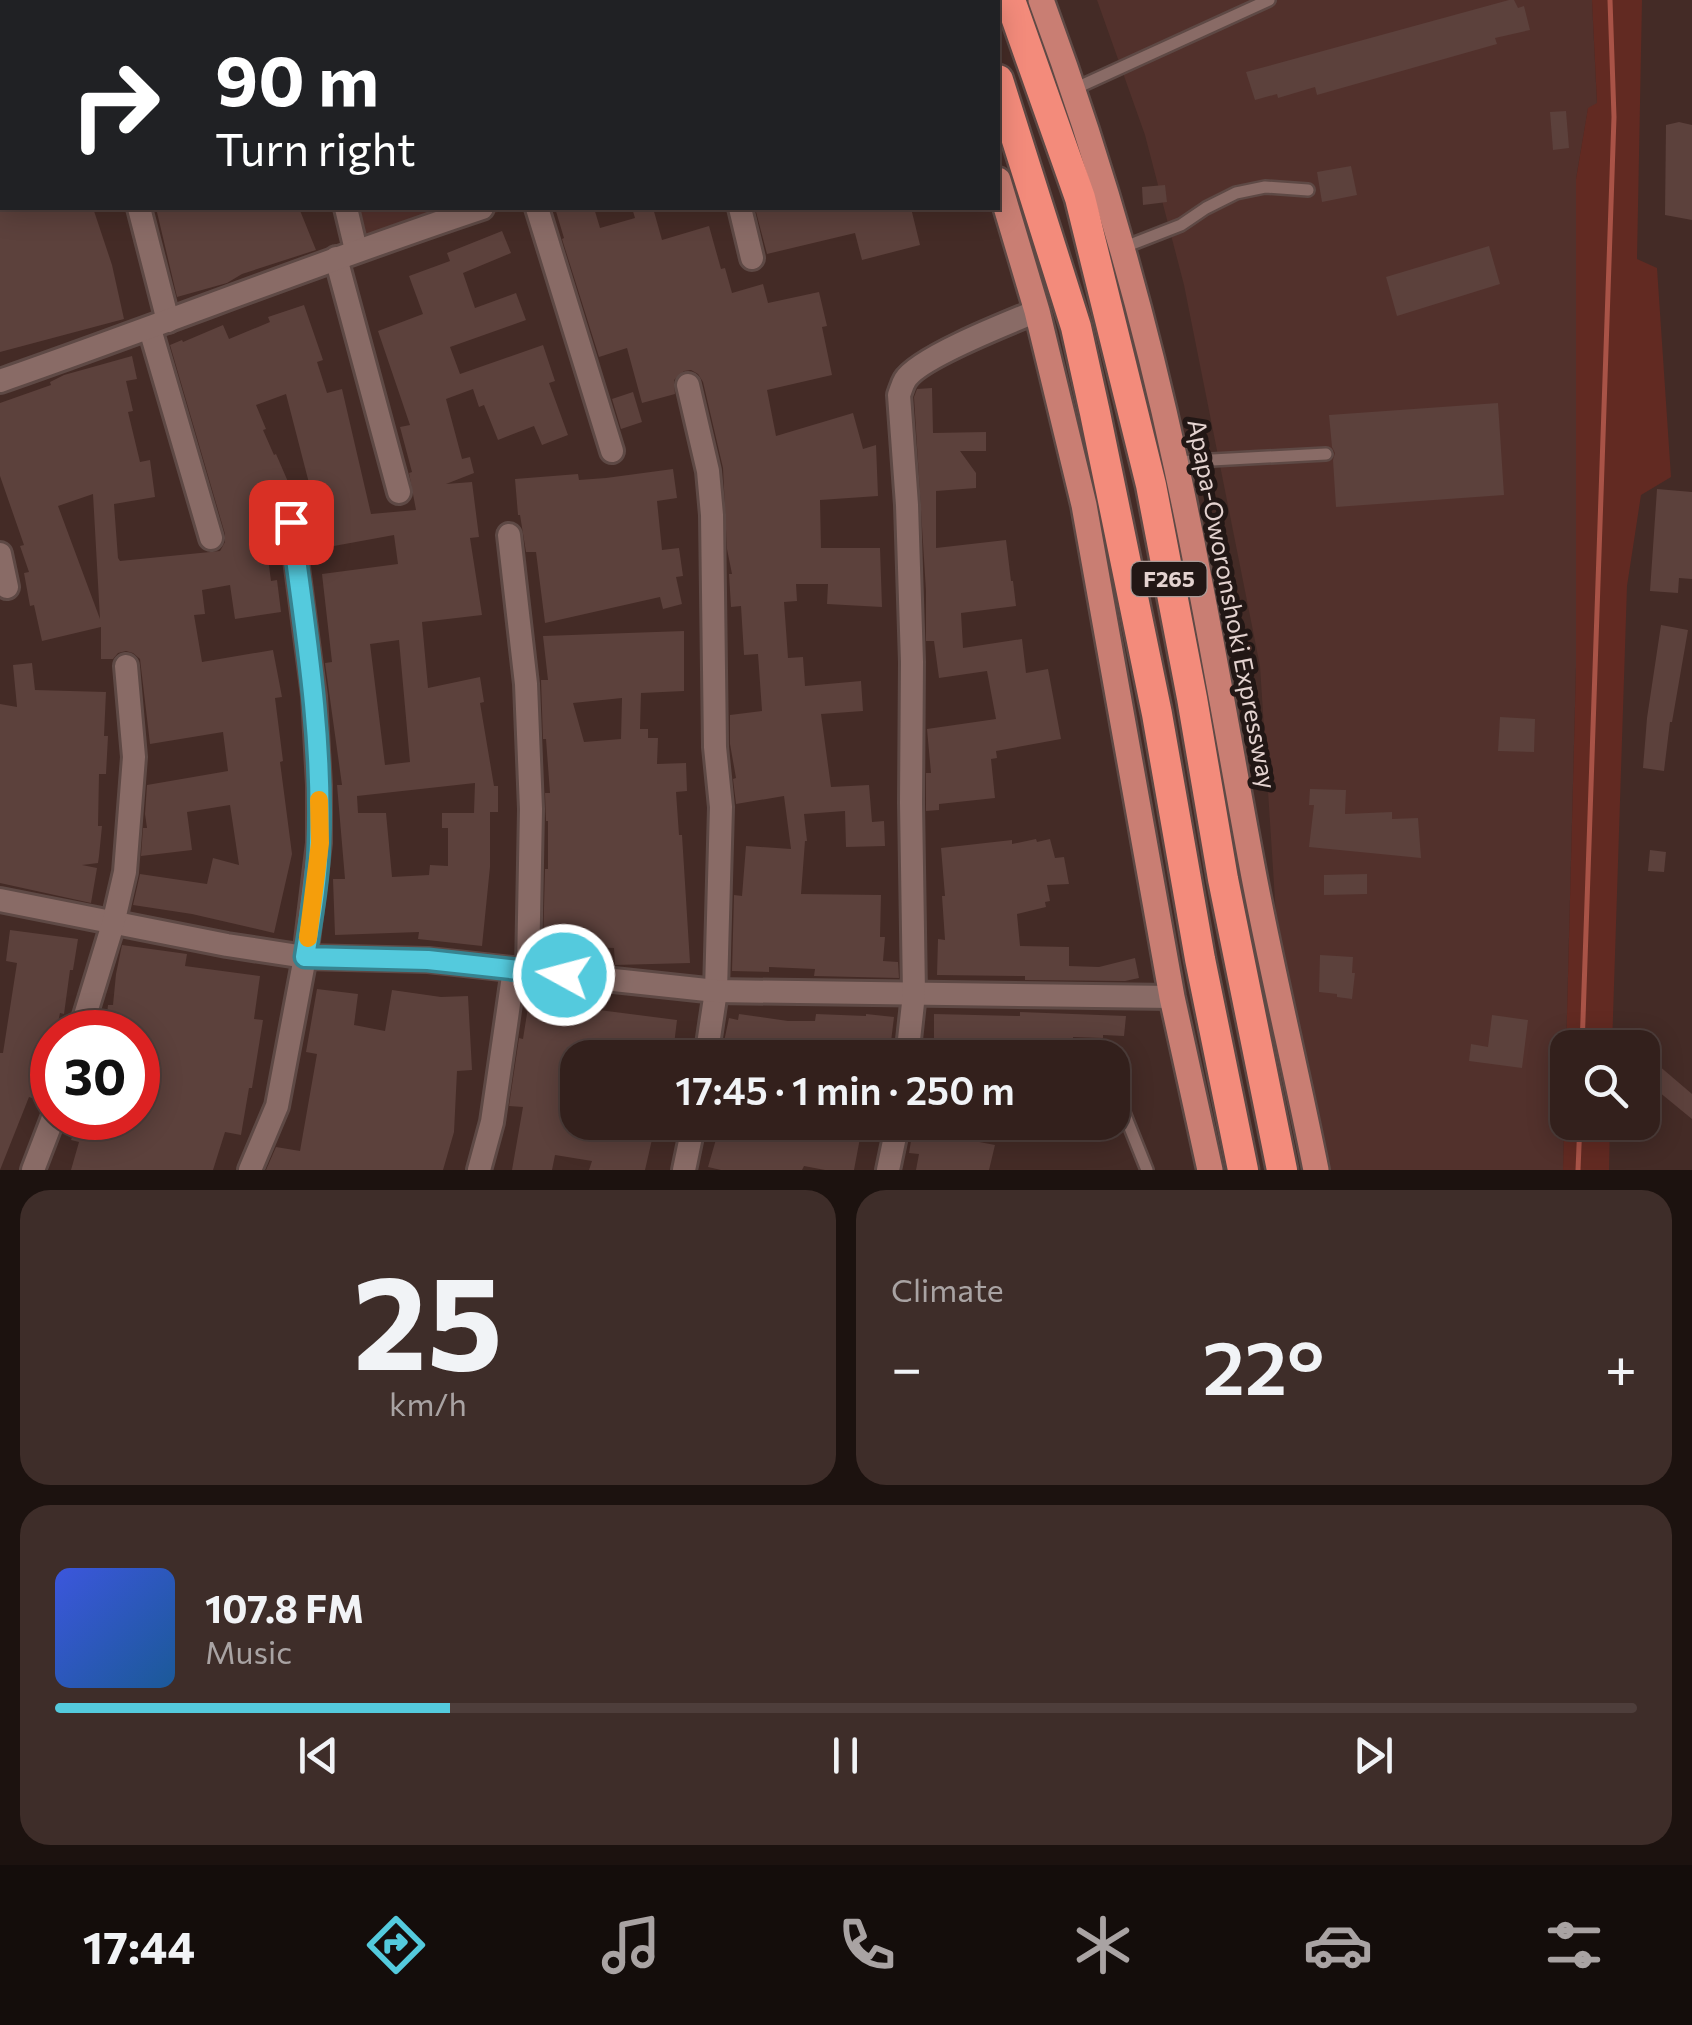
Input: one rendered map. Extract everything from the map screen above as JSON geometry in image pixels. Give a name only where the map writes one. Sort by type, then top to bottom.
[{"type":"highway","name":"F265","points":[[1010,0],[1080,198],[1151,485],[1223,880],[1282,1170]]},
{"type":"highway","name":"F265","points":[[1000,86],[1076,327],[1092,396],[1243,1170]]},
{"type":"main road","name":"Apapa-Oworonshoki Expressway","points":[[1041,0],[1074,89],[1122,248],[1176,462],[1253,870],[1316,1170]]},
{"type":"main road","points":[[1000,187],[1037,310],[1084,505],[1172,997],[1210,1170]]},
{"type":"street","points":[[140,210],[159,325],[210,538]]},
{"type":"street","points":[[346,210],[346,254],[399,492]]},
{"type":"street","points":[[0,381],[476,210]]},
{"type":"street","points":[[539,210],[612,451]]},
{"type":"street","points":[[740,210],[752,258]]},
{"type":"street","points":[[909,1040],[914,994],[912,662],[899,395],[905,379],[918,367],[1037,310]]},
{"type":"street","points":[[688,385],[708,471],[712,515],[715,747],[721,806],[716,992],[709,1040]]},
{"type":"street","points":[[250,1170],[278,1106],[305,957],[320,843],[314,696],[291,522]]},
{"type":"street","points":[[479,1170],[521,970],[531,809],[526,684],[509,535]]},
{"type":"street","points":[[0,554],[7,587]]},
{"type":"street","points":[[87,1010],[125,872],[134,756],[126,666]]},
{"type":"street","points":[[0,900],[305,957],[428,960],[716,992],[1172,997]]},
{"type":"street","points":[[33,1170],[45,1140]]},
{"type":"street","points":[[684,1170],[690,1140]]},
{"type":"street","points":[[888,1170],[894,1140]]},
{"type":"lane","points":[[1074,89],[1269,0]]},
{"type":"lane","points":[[1122,248],[1181,224],[1236,193],[1265,187],[1308,190]]},
{"type":"lane","points":[[1176,462],[1326,454]]},
{"type":"lane","points":[[1130,1127],[1147,1170]]},
{"type":"shaded area","points":[[1097,0],[1592,0],[1597,104],[1588,109],[1576,179],[1576,668],[1567,1030],[1550,1030],[1550,1140],[1564,1140],[1563,1170],[1307,1170],[1284,1041],[1260,666],[1184,285],[1145,135]]},
{"type":"shaded area","points":[[1592,0],[1642,0],[1637,259],[1657,268],[1671,477],[1641,495],[1627,586],[1613,1030],[1567,1030],[1576,668],[1576,179],[1588,108],[1597,103]]},
{"type":"shaded area","points":[[336,210],[505,210],[354,258]]},
{"type":"shaded area","points":[[1564,1140],[1610,1140],[1609,1170],[1563,1170]]},
{"type":"building","points":[[1514,0],[1518,8],[1524,6],[1530,30],[1495,38],[1497,44],[1317,95],[1315,87],[1255,100],[1246,72]]},
{"type":"building","points":[[1566,111],[1569,148],[1553,150],[1550,112]]},
{"type":"building","points":[[1666,125],[1692,125],[1692,220],[1665,215]]},
{"type":"building","points":[[1351,166],[1357,195],[1322,202],[1317,172]]},
{"type":"building","points":[[1165,185],[1167,202],[1143,205],[1142,187]]},
{"type":"building","points":[[0,210],[94,210],[124,319],[0,352]]},
{"type":"building","points":[[156,210],[300,210],[316,250],[177,297]]},
{"type":"building","points":[[556,210],[595,210],[600,228],[635,218],[633,210],[654,210],[662,240],[709,226],[732,293],[763,284],[768,303],[819,292],[832,375],[767,390],[776,436],[853,413],[863,449],[876,445],[878,496],[820,500],[821,548],[880,548],[882,607],[827,604],[828,584],[796,584],[797,601],[784,602],[788,658],[803,657],[805,686],[861,681],[863,711],[821,714],[831,787],[869,785],[872,822],[884,821],[885,846],[846,847],[845,811],[804,814],[807,841],[801,894],[881,895],[883,961],[898,962],[899,978],[814,976],[815,969],[769,967],[769,972],[732,971],[734,895],[742,896],[746,846],[791,849],[784,796],[736,804],[730,715],[762,711],[758,654],[744,655],[741,606],[731,607],[723,468],[698,374],[684,371],[674,380],[675,394],[642,403],[627,348],[599,357]]},
{"type":"building","points":[[756,210],[911,210],[920,245],[862,260],[855,233],[767,254]]},
{"type":"building","points":[[502,231],[511,253],[463,273],[475,308],[516,293],[526,320],[450,347],[460,374],[543,345],[555,381],[549,383],[568,435],[542,445],[534,426],[498,440],[473,389],[446,399],[462,459],[470,457],[474,473],[446,484],[472,482],[479,537],[470,538],[482,615],[422,622],[428,688],[480,677],[484,702],[480,703],[494,786],[498,786],[498,812],[490,812],[490,867],[482,946],[418,939],[419,932],[335,935],[333,879],[345,879],[337,785],[342,785],[325,663],[332,662],[322,574],[398,564],[394,535],[323,548],[314,486],[310,487],[286,394],[256,405],[266,429],[263,430],[289,484],[255,499],[267,544],[279,542],[280,556],[268,558],[271,581],[277,580],[281,612],[235,619],[230,585],[202,590],[205,614],[194,615],[202,662],[273,650],[282,697],[275,698],[292,854],[274,933],[133,905],[140,874],[207,884],[213,858],[239,865],[230,805],[187,812],[192,850],[141,856],[143,828],[147,828],[147,785],[228,771],[223,732],[150,744],[140,659],[126,651],[113,659],[101,659],[101,627],[42,641],[34,605],[30,606],[24,573],[29,572],[20,546],[24,545],[0,476],[0,403],[51,385],[64,375],[132,356],[137,379],[126,381],[133,411],[128,412],[140,462],[150,460],[155,497],[114,504],[118,558],[120,561],[220,551],[225,534],[170,345],[223,325],[229,339],[270,322],[268,317],[304,305],[323,360],[317,362],[327,393],[342,389],[371,514],[416,510],[409,473],[412,472],[400,427],[410,425],[378,331],[423,314],[409,276],[450,261],[447,253]],"holes":[[[93,494],[100,619],[58,506]],[[399,640],[410,762],[385,765],[370,644]],[[475,783],[474,813],[442,813],[442,828],[448,828],[448,866],[430,865],[429,875],[392,877],[386,813],[358,813],[357,796]]]},
{"type":"building","points":[[1489,246],[1500,284],[1397,316],[1386,277]]},
{"type":"building","points":[[932,388],[933,433],[986,432],[986,451],[960,451],[976,473],[976,488],[936,491],[936,548],[1006,540],[1016,606],[961,613],[963,648],[1022,639],[1026,673],[1048,669],[1061,739],[996,751],[997,758],[991,759],[995,798],[939,804],[939,810],[926,811],[926,773],[931,773],[927,729],[996,719],[987,671],[939,678],[934,641],[926,641],[914,397],[917,389]]},
{"type":"building","points":[[633,392],[642,422],[621,429],[612,399]]},
{"type":"building","points":[[1498,403],[1504,495],[1336,507],[1335,453],[1329,415]]},
{"type":"building","points":[[673,469],[677,498],[657,501],[662,550],[679,548],[683,576],[676,577],[682,604],[663,609],[660,597],[545,623],[536,552],[526,552],[515,479],[578,474],[579,480]]},
{"type":"building","points":[[1657,489],[1692,492],[1692,579],[1679,578],[1678,593],[1650,591]]},
{"type":"building","points":[[1661,625],[1688,630],[1664,771],[1643,768]]},
{"type":"building","points":[[684,631],[684,691],[641,693],[640,729],[648,729],[648,738],[658,738],[657,764],[686,763],[687,791],[676,792],[690,963],[615,965],[614,948],[543,945],[548,869],[545,793],[550,793],[543,739],[541,680],[548,680],[543,636]],"holes":[[[622,698],[621,739],[584,742],[573,703]]]},
{"type":"building","points":[[32,663],[35,690],[106,692],[104,736],[108,736],[106,774],[99,774],[99,856],[98,863],[82,865],[97,868],[91,903],[0,883],[0,704],[17,707],[13,665]]},
{"type":"building","points":[[1500,717],[1535,719],[1534,752],[1498,751]]},
{"type":"building","points":[[1310,789],[1346,790],[1345,814],[1392,812],[1392,819],[1418,818],[1421,858],[1309,847],[1314,805],[1309,805]]},
{"type":"building","points":[[1050,839],[1055,858],[1064,857],[1069,884],[1047,885],[1050,901],[1045,902],[1046,907],[1017,914],[1020,946],[1069,947],[1069,966],[1099,967],[1135,958],[1139,978],[1025,980],[1025,976],[937,975],[938,939],[945,940],[941,848]]},
{"type":"building","points":[[1650,850],[1666,852],[1664,872],[1648,871]]},
{"type":"building","points":[[1367,874],[1367,894],[1324,895],[1324,875]]},
{"type":"building","points":[[10,930],[78,939],[65,1010],[30,1010],[30,1097],[0,1170],[0,1053],[17,963],[6,961]]},
{"type":"building","points":[[122,945],[187,954],[185,966],[260,976],[254,1019],[263,1020],[241,1135],[225,1132],[213,1170],[71,1170],[79,1142],[71,1140],[160,1140],[160,1010],[107,1010],[108,1005],[113,1005]]},
{"type":"building","points":[[1320,955],[1353,957],[1352,999],[1319,992]]},
{"type":"building","points":[[317,989],[358,994],[354,1025],[385,1031],[392,990],[441,997],[468,996],[472,1070],[457,1071],[454,1132],[443,1170],[266,1170],[276,1147],[300,1151],[317,1054],[306,1052]]},
{"type":"building","points":[[529,1001],[677,1020],[675,1040],[560,1040],[560,1140],[652,1140],[645,1170],[589,1170],[592,1161],[555,1155],[552,1170],[512,1170],[523,1107],[509,1106],[519,1038],[523,1039]]},
{"type":"building","points":[[1020,1012],[1126,1016],[1124,1036],[934,1040],[934,1014],[1020,1016]]},
{"type":"building","points":[[739,1014],[788,1021],[815,1021],[816,1014],[894,1017],[891,1040],[724,1040],[729,1018],[738,1020]]},
{"type":"building","points":[[1492,1015],[1528,1020],[1522,1068],[1469,1061],[1471,1044],[1488,1047]]},
{"type":"building","points":[[1660,1067],[1692,1094],[1692,1119],[1660,1093]]},
{"type":"building","points":[[716,1140],[860,1140],[854,1170],[708,1167]]},
{"type":"building","points":[[911,1140],[969,1140],[995,1145],[989,1170],[916,1170],[919,1154],[909,1153]]},
{"type":"waterway","points":[[1583,1030],[1614,117],[1610,0]]},
{"type":"waterway","points":[[1578,1170],[1579,1140]]},
{"type":"slow traffic","points":[[308,938],[320,843],[319,800]]},
{"type":"route","points":[[291,522],[314,696],[319,786],[320,843],[305,957],[428,960],[564,975]]}]
